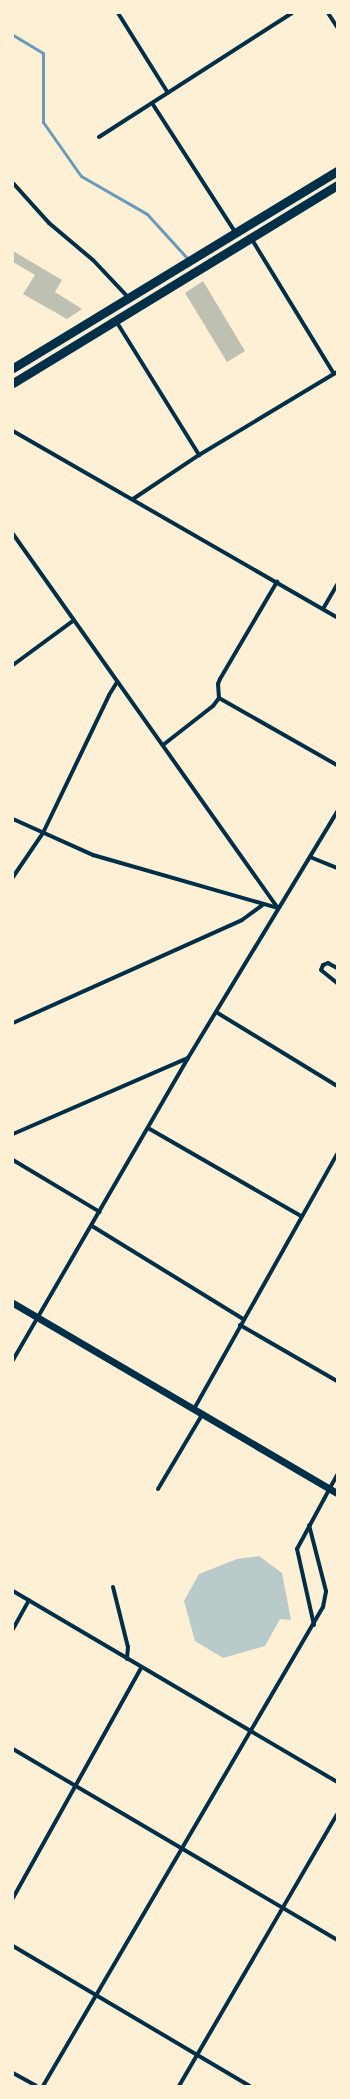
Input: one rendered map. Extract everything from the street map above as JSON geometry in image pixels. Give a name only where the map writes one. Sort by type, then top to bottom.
[{"type":"main road","points":[[13,368],[236,234],[337,171]]},
{"type":"main road","points":[[13,383],[250,238],[335,190]]},
{"type":"street","points":[[118,13],[168,93]]},
{"type":"street","points":[[99,137],[292,13]]},
{"type":"street","points":[[328,13],[337,27]]},
{"type":"street","points":[[152,103],[236,234]]},
{"type":"street","points":[[14,186],[49,223],[93,260],[128,298]]},
{"type":"street","points":[[133,499],[199,455],[336,373],[250,238]]},
{"type":"street","points":[[116,320],[199,455]]},
{"type":"street","points":[[13,430],[337,617]]},
{"type":"street","points":[[13,534],[278,908]]},
{"type":"street","points":[[162,744],[213,706],[219,698],[218,684],[220,679],[278,582]]},
{"type":"street","points":[[323,609],[337,585]]},
{"type":"street","points":[[13,665],[73,620]]},
{"type":"street","points":[[13,877],[43,833],[109,695],[117,682]]},
{"type":"street","points":[[219,698],[337,765]]},
{"type":"street","points":[[13,1360],[188,1058],[337,812]]},
{"type":"street","points":[[13,819],[93,855],[263,905],[278,908]]},
{"type":"street","points":[[310,857],[337,868]]},
{"type":"street","points":[[13,1023],[242,920],[263,905]]},
{"type":"street","points":[[337,968],[328,963],[323,965],[321,970],[337,983]]},
{"type":"street","points":[[216,1012],[337,1086]]},
{"type":"street","points":[[13,1134],[188,1058]]},
{"type":"street","points":[[148,1128],[301,1216]]},
{"type":"street","points":[[193,1410],[337,1154]]},
{"type":"street","points":[[13,1160],[100,1212]]},
{"type":"street","points":[[92,1226],[243,1320]]},
{"type":"street","points":[[13,1303],[337,1494]]},
{"type":"street","points":[[240,1325],[337,1381]]},
{"type":"street","points":[[158,1489],[202,1415]]},
{"type":"street","points":[[314,1625],[297,1553],[298,1545],[337,1475]]},
{"type":"street","points":[[43,2086],[324,1607],[326,1591],[308,1525]]},
{"type":"street","points":[[113,1587],[128,1647],[127,1658]]},
{"type":"street","points":[[13,1591],[127,1658],[141,1668],[337,1782]]},
{"type":"street","points":[[13,1629],[29,1600]]},
{"type":"street","points":[[13,1898],[141,1668]]},
{"type":"street","points":[[13,1749],[337,1940]]},
{"type":"street","points":[[179,2086],[337,1815]]},
{"type":"street","points":[[13,1946],[250,2086]]},
{"type":"street","points":[[13,2073],[36,2086]]},
{"type":"shaded area","points":[[259,1556],[282,1573],[291,1620],[280,1619],[265,1646],[223,1658],[195,1641],[184,1601],[199,1574],[237,1559]]},
{"type":"building","points":[[13,251],[62,280],[55,292],[82,309],[67,319],[23,294],[35,275],[13,262]]},
{"type":"building","points":[[203,281],[245,351],[227,362],[185,293]]},
{"type":"waterway","points":[[13,35],[43,53],[43,122],[81,176],[147,214],[188,259]]}]
